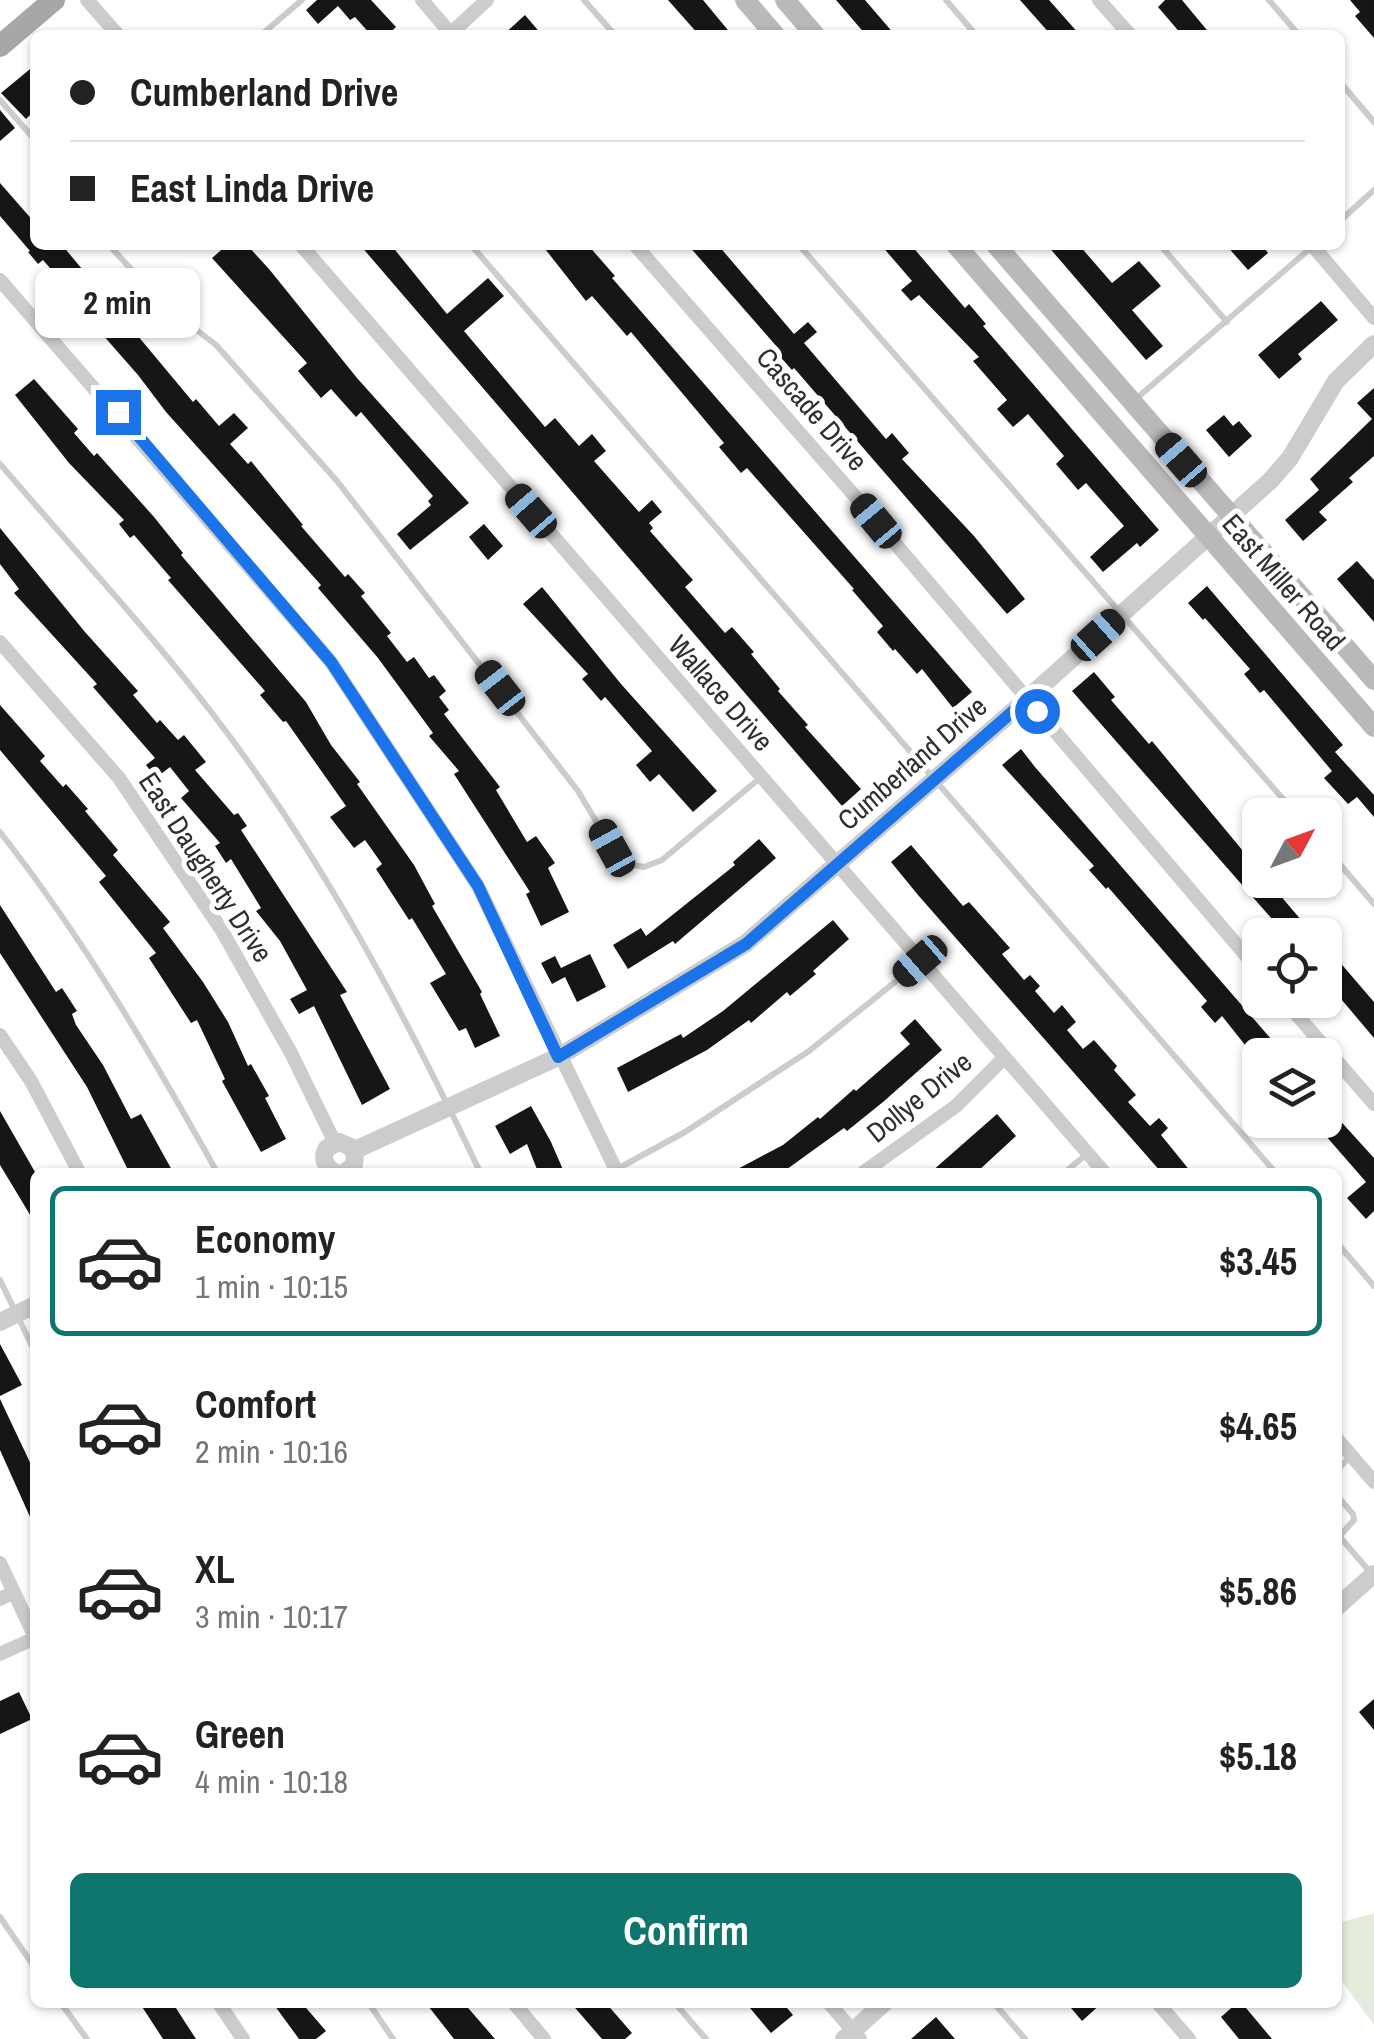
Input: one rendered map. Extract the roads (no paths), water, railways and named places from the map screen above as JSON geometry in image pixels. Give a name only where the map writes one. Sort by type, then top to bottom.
[{"type":"main road","points":[[0,46],[54,0]]},
{"type":"main road","points":[[745,0],[771,30]]},
{"type":"main road","points":[[785,0],[811,30]]},
{"type":"main road","name":"East Miller Road","points":[[960,250],[1374,728]]},
{"type":"main road","name":"East Miller Road","points":[[1000,250],[1374,680]]},
{"type":"street","points":[[87,0],[114,30]]},
{"type":"street","points":[[422,0],[448,30]]},
{"type":"street","points":[[455,30],[488,0]]},
{"type":"street","points":[[1100,0],[1126,30]]},
{"type":"street","name":"Wallace Drive","points":[[306,250],[1101,1168]]},
{"type":"street","name":"Cascade Drive","points":[[640,250],[1242,951]]},
{"type":"street","points":[[1317,250],[1374,318]]},
{"type":"street","points":[[0,280],[331,662],[478,886],[614,1168]]},
{"type":"street","name":"Cumberland Drive","points":[[353,1151],[558,1057],[746,944],[1230,516],[1290,458],[1336,381],[1374,344]]},
{"type":"street","name":"East Daugherty Drive","points":[[0,642],[119,778],[221,929],[291,1054],[335,1143]]},
{"type":"street","points":[[1300,1018],[1374,1104]]},
{"type":"street","points":[[0,1035],[32,1081],[77,1168]]},
{"type":"street","name":"Dollye Drive","points":[[870,1168],[956,1106],[1004,1058]]},
{"type":"street","points":[[333,1168],[324,1152],[335,1143],[347,1144],[353,1151],[354,1165],[344,1168]]},
{"type":"street","points":[[1342,1445],[1374,1482]]},
{"type":"street","points":[[0,1562],[7,1596],[30,1630]]},
{"type":"street","points":[[1342,1602],[1374,1574]]},
{"type":"street","points":[[0,1654],[30,1639]]},
{"type":"street","points":[[222,2008],[243,2039]]},
{"type":"street","points":[[519,2008],[544,2039]]},
{"type":"street","points":[[832,2008],[852,2036],[879,2008]]},
{"type":"street","points":[[1162,2008],[1189,2039]]},
{"type":"lane","points":[[267,30],[302,0]]},
{"type":"lane","points":[[584,0],[611,30]]},
{"type":"lane","points":[[946,0],[972,30]]},
{"type":"lane","points":[[1269,0],[1296,30]]},
{"type":"lane","points":[[1345,88],[1374,122]]},
{"type":"lane","points":[[0,100],[30,134]]},
{"type":"lane","points":[[1345,216],[1374,190]]},
{"type":"lane","points":[[113,250],[162,304],[216,345],[338,482],[578,790],[612,848],[628,864],[644,868],[662,860],[761,777]]},
{"type":"lane","points":[[475,250],[1272,1168]]},
{"type":"lane","points":[[803,250],[1282,798]]},
{"type":"lane","points":[[1164,250],[1227,322]]},
{"type":"lane","points":[[1132,402],[1307,250]]},
{"type":"lane","points":[[0,464],[212,713],[284,814],[358,934],[478,1168]]},
{"type":"lane","points":[[0,832],[42,886],[119,1000],[215,1168]]},
{"type":"lane","points":[[1342,867],[1374,904]]},
{"type":"lane","points":[[621,1168],[686,1132],[793,1061],[920,961]]},
{"type":"lane","points":[[1070,1168],[1088,1153]]},
{"type":"lane","points":[[1342,1249],[1374,1286]]},
{"type":"lane","points":[[0,1280],[8,1318],[30,1346]]},
{"type":"lane","points":[[1342,1465],[1351,1456]]},
{"type":"lane","points":[[1342,1502],[1354,1520],[1342,1533]]},
{"type":"lane","points":[[1342,1541],[1374,1574]]},
{"type":"lane","points":[[0,1917],[30,1961]]},
{"type":"lane","points":[[64,2008],[87,2039]]},
{"type":"lane","points":[[372,2008],[393,2039]]},
{"type":"lane","points":[[679,2008],[706,2039]]},
{"type":"lane","points":[[998,2008],[1025,2039]]}]
